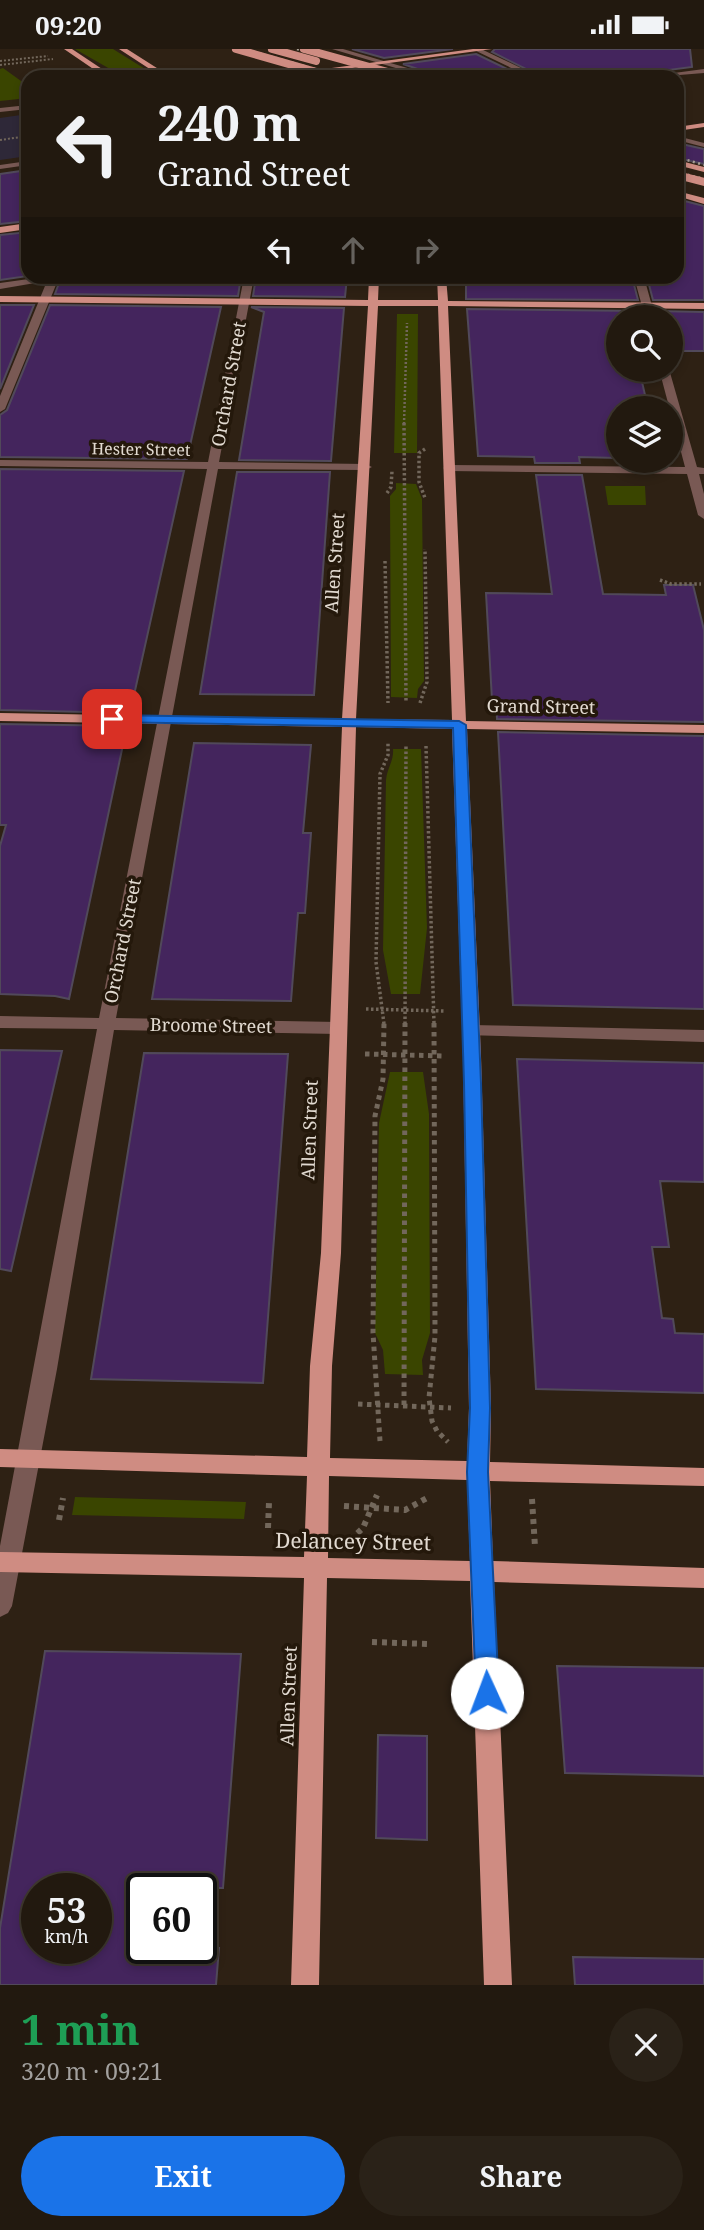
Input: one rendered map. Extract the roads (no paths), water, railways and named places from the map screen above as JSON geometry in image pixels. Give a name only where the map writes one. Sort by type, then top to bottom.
[{"type":"main road","points":[[67,49],[99,70]]},
{"type":"main road","points":[[122,49],[156,70]]},
{"type":"main road","points":[[236,49],[310,70]]},
{"type":"main road","points":[[272,49],[347,70]]},
{"type":"main road","points":[[304,49],[380,70]]},
{"type":"main road","points":[[326,70],[489,49]]},
{"type":"main road","points":[[684,128],[704,125]]},
{"type":"main road","points":[[684,154],[691,155]]},
{"type":"main road","points":[[684,164],[704,170]]},
{"type":"main road","points":[[684,177],[704,176]]},
{"type":"main road","points":[[684,178],[704,182]]},
{"type":"main road","points":[[684,195],[704,201]]},
{"type":"main road","points":[[0,230],[21,227]]},
{"type":"main road","name":"Allen Street","points":[[305,1985],[321,1366],[331,1253],[349,723],[366,467],[374,284]]},
{"type":"main road","points":[[442,284],[471,1031],[480,1408],[478,1472],[498,1985]]},
{"type":"main road","points":[[0,299],[646,305]]},
{"type":"main road","points":[[683,306],[704,306]]},
{"type":"main road","name":"Grand Street","points":[[0,717],[704,729]]},
{"type":"main road","points":[[0,1458],[704,1477]]},
{"type":"main road","name":"Delancey Street","points":[[4,1562],[483,1571],[704,1579]]},
{"type":"street","points":[[335,49],[409,70]]},
{"type":"street","points":[[477,50],[521,70]]},
{"type":"street","points":[[684,74],[704,71]]},
{"type":"street","points":[[0,110],[21,108]]},
{"type":"street","points":[[684,140],[704,145]]},
{"type":"street","points":[[0,167],[21,164]]},
{"type":"street","points":[[0,285],[21,282]]},
{"type":"street","points":[[0,409],[52,284]]},
{"type":"street","name":"Orchard Street","points":[[0,1606],[4,1562],[29,1458],[107,1024],[248,284]]},
{"type":"street","points":[[641,284],[646,305]]},
{"type":"street","points":[[530,303],[531,315]]},
{"type":"street","points":[[668,382],[698,471],[704,515]]},
{"type":"street","name":"Hester Street","points":[[0,463],[366,467]]},
{"type":"street","points":[[449,468],[698,471]]},
{"type":"street","name":"Broome Street","points":[[0,1022],[338,1028]]},
{"type":"street","points":[[471,1031],[704,1036]]},
{"type":"railway","points":[[244,49],[318,70]]},
{"type":"railway","points":[[297,49],[374,70]]},
{"type":"railway","points":[[684,159],[704,165]]},
{"type":"railway","points":[[684,174],[704,179]]}]
